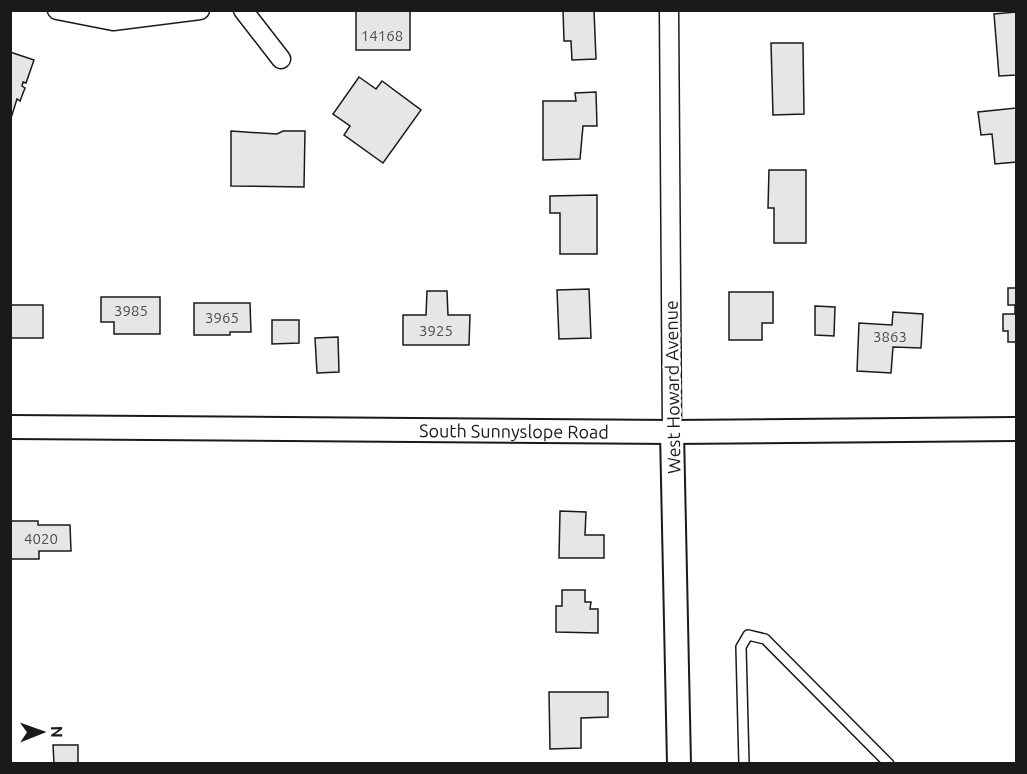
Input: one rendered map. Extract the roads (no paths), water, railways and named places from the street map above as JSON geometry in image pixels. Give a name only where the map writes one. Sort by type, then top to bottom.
[{"type":"street","points":[[57,10],[114,21],[200,10]]},
{"type":"street","points":[[243,10],[281,59]]},
{"type":"street","name":"West Howard Avenue","points":[[669,10],[672,432],[679,764]]},
{"type":"street","name":"South Sunnyslope Road","points":[[10,427],[672,432],[1017,429]]},
{"type":"lane","points":[[744,764],[741,647],[748,635],[765,639],[889,764]]}]
